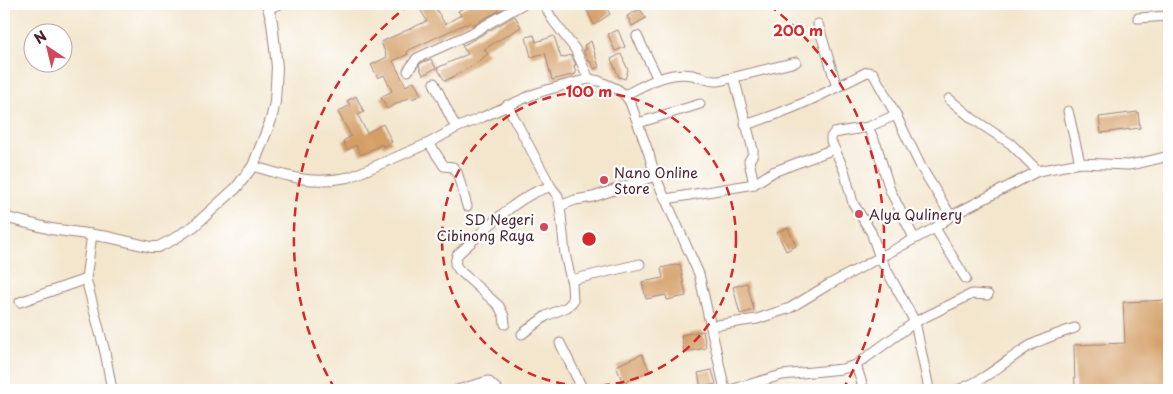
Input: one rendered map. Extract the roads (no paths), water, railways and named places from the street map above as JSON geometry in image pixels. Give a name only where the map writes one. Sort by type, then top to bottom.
[{"type":"street","points":[[4,217],[59,230],[92,234],[150,246],[172,240],[194,226],[236,188],[253,166],[271,120],[275,102],[276,50],[268,6],[280,4]]},
{"type":"street","points":[[408,71],[417,58],[472,33],[523,4]]},
{"type":"street","points":[[544,4],[552,19],[575,49],[589,79]]},
{"type":"street","points":[[1138,18],[1169,16]]},
{"type":"street","points":[[818,24],[837,87]]},
{"type":"street","points":[[637,36],[658,79]]},
{"type":"street","points":[[625,95],[658,79],[690,75],[714,82],[796,62]]},
{"type":"street","points":[[746,125],[775,116],[814,99],[867,72],[873,73],[921,167],[951,216]]},
{"type":"street","points":[[734,78],[753,150],[749,161],[754,184]]},
{"type":"street","points":[[253,166],[291,178],[336,180],[350,177],[429,143],[456,128],[534,94],[589,79],[617,89],[630,102],[654,176],[697,268],[725,390]]},
{"type":"street","points":[[434,84],[456,128]]},
{"type":"street","points":[[949,99],[973,119],[1016,149],[1038,171]]},
{"type":"street","points":[[638,122],[700,104]]},
{"type":"street","points":[[507,106],[551,187],[558,196],[565,254],[574,294],[571,304],[546,316],[522,334]]},
{"type":"street","points":[[1068,111],[1080,163]]},
{"type":"street","points":[[896,115],[868,127],[834,133],[831,141],[844,170],[852,200],[871,232],[880,258],[915,322],[928,390]]},
{"type":"street","points":[[868,127],[890,190],[914,238]]},
{"type":"street","points":[[429,143],[444,166],[453,167],[457,172],[467,206]]},
{"type":"street","points":[[666,199],[754,184],[773,172],[834,149]]},
{"type":"street","points":[[711,326],[756,319],[784,311],[828,285],[935,228],[951,216],[1038,171],[1080,163],[1128,165],[1169,156]]},
{"type":"street","points":[[560,206],[654,176]]},
{"type":"street","points":[[505,324],[504,316],[499,306],[459,270],[455,260],[457,255],[469,244],[518,203],[538,190],[551,187]]},
{"type":"street","points":[[935,228],[966,279]]},
{"type":"street","points":[[92,234],[86,279],[106,352],[112,390]]},
{"type":"street","points":[[571,280],[640,264]]},
{"type":"street","points":[[20,302],[86,279]]},
{"type":"street","points":[[730,390],[782,375],[842,369],[856,365],[915,322],[967,295],[988,295]]},
{"type":"street","points":[[957,390],[972,385],[1030,346],[1049,336],[1075,328]]},
{"type":"street","points":[[560,343],[583,390]]},
{"type":"street","points":[[856,365],[864,390]]},
{"type":"street","points":[[457,390],[488,381],[498,390]]},
{"type":"place","name":"Nano Online Store","points":[[604,180]]},
{"type":"place","name":"Alya Qulinery","points":[[859,214]]},
{"type":"place","name":"SD Negeri Cibinong Raya","points":[[544,227]]}]
